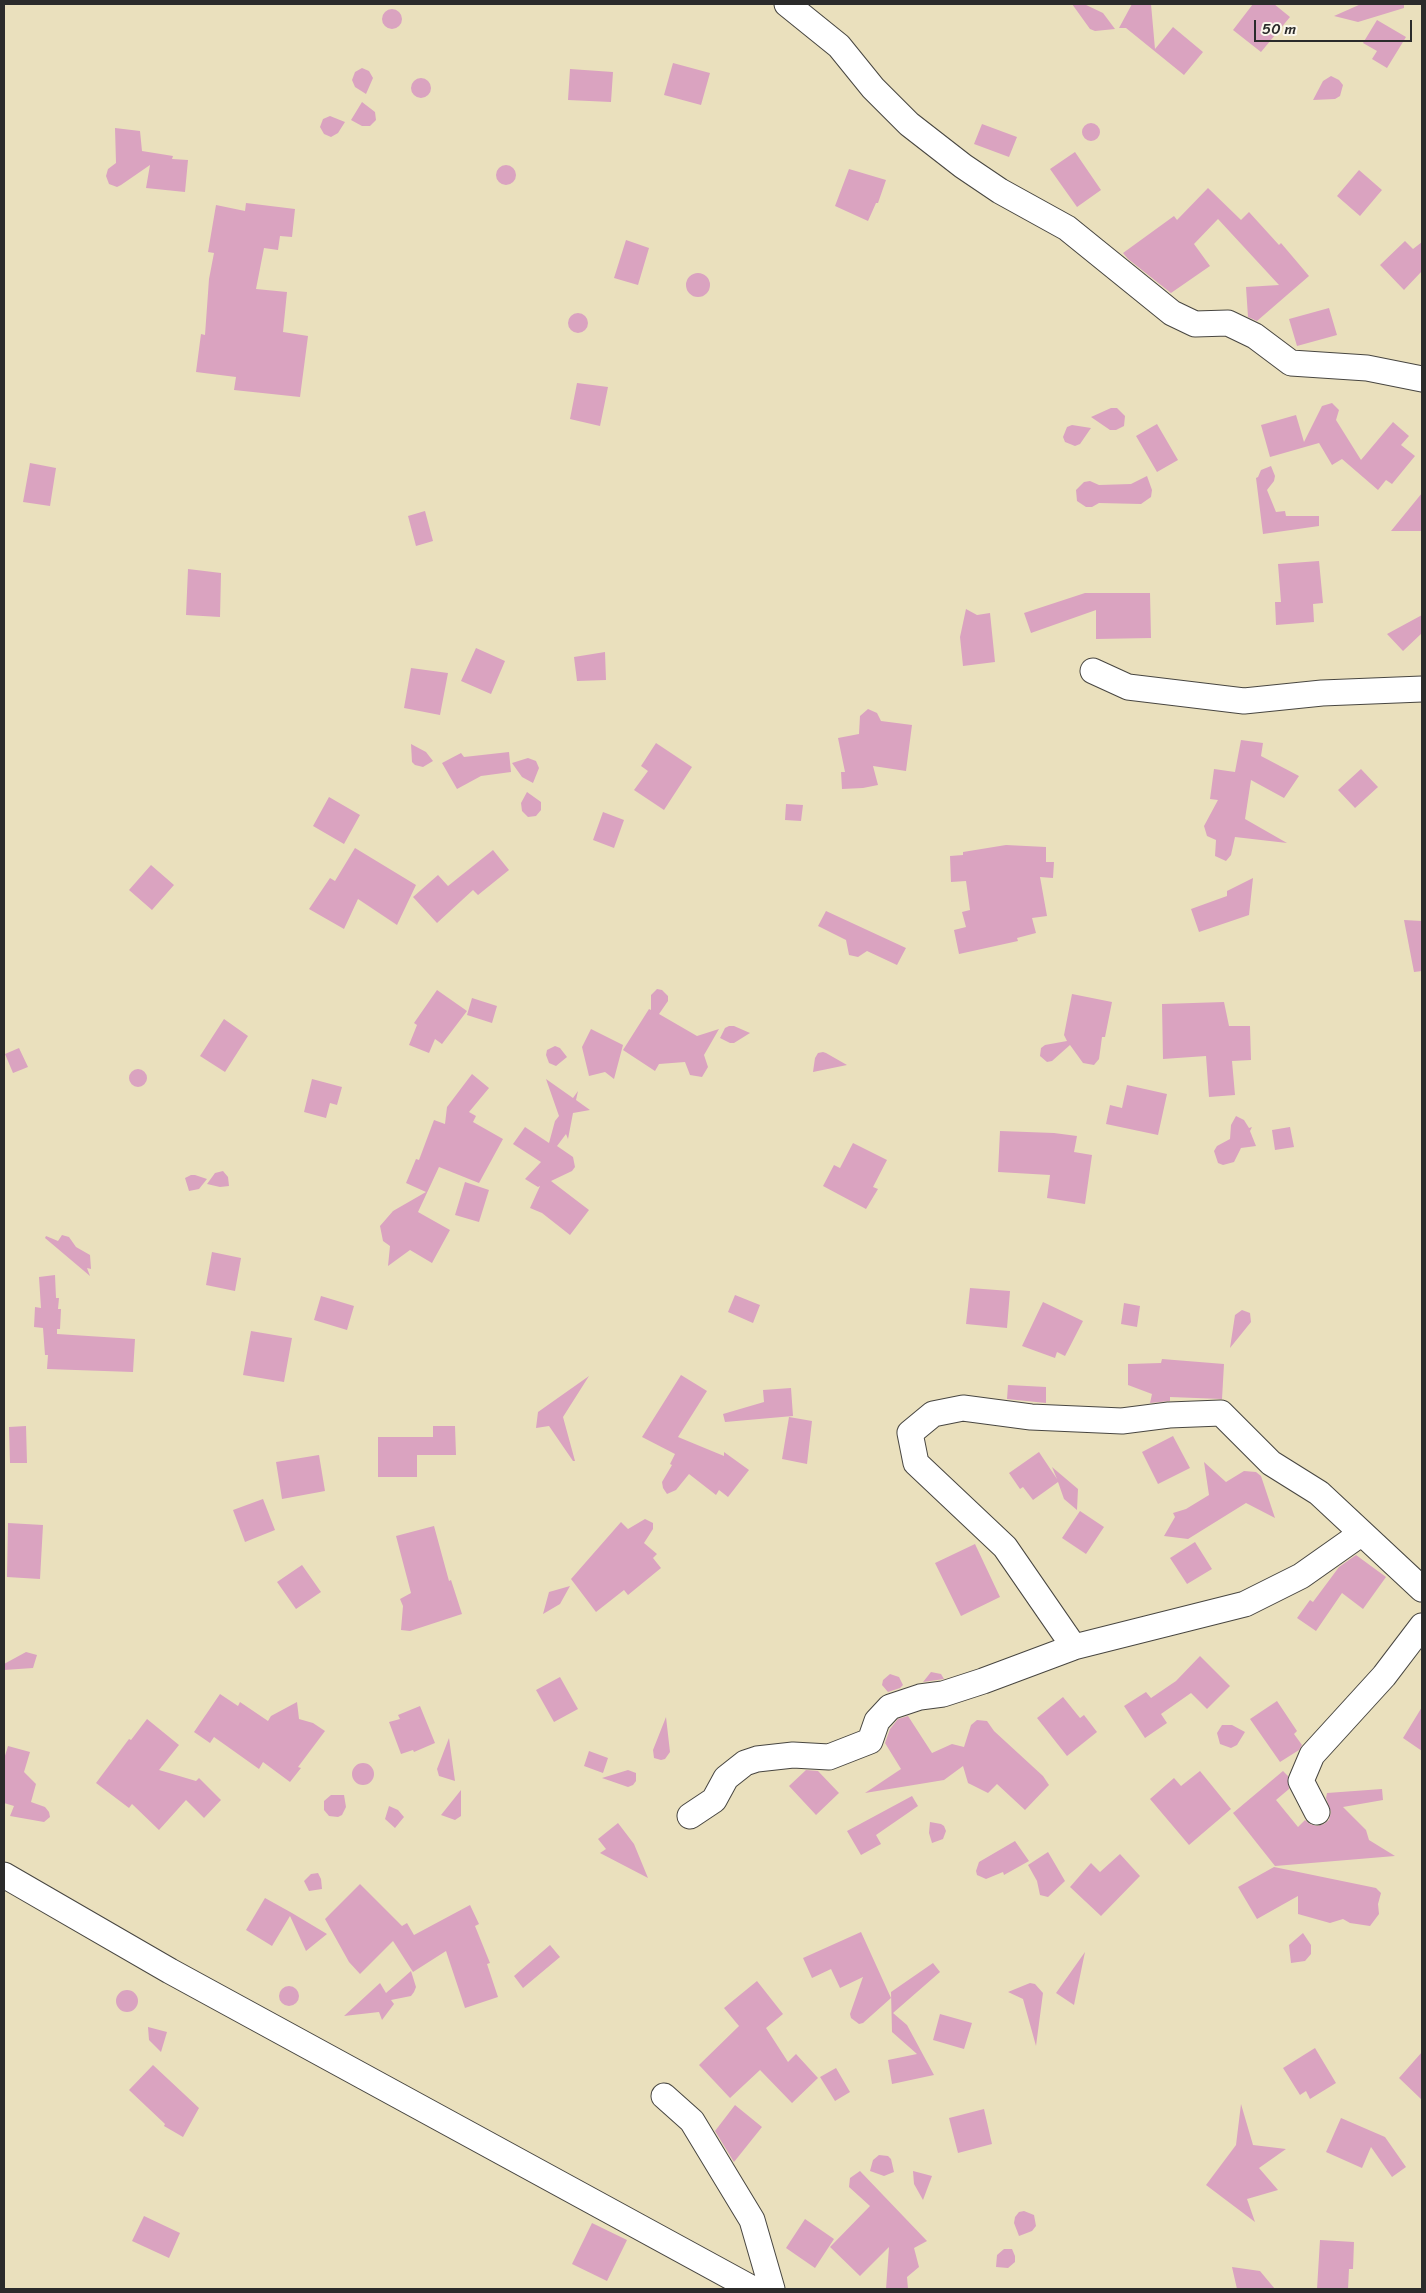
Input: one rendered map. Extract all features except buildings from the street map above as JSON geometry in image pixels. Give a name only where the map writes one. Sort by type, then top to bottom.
[{"type":"street","points":[[787,4],[839,46],[873,88],[909,124],[963,166],[1000,191],[1067,228],[1172,313],[1195,324],[1228,323],[1255,336],[1291,363],[1366,368],[1422,378]]},
{"type":"street","points":[[1093,672],[1128,688],[1244,701],[1322,693],[1422,689]]},
{"type":"street","points":[[1074,1647],[1005,1547],[916,1463],[910,1434],[933,1414],[963,1408],[1031,1417],[1122,1421],[1169,1415],[1221,1413],[1271,1463],[1319,1493],[1422,1589]]},
{"type":"street","points":[[690,1816],[714,1800],[726,1778],[745,1763],[757,1759],[793,1755],[829,1757],[870,1741],[877,1721],[890,1708],[920,1697],[943,1694],[967,1687],[1074,1647],[1246,1604],[1301,1576],[1362,1533]]},
{"type":"street","points":[[1317,1812],[1300,1781],[1312,1755],[1384,1676],[1422,1626]]},
{"type":"street","points":[[4,1874],[170,1971],[753,2289]]},
{"type":"street","points":[[664,2096],[692,2121],[752,2220],[772,2289]]}]
